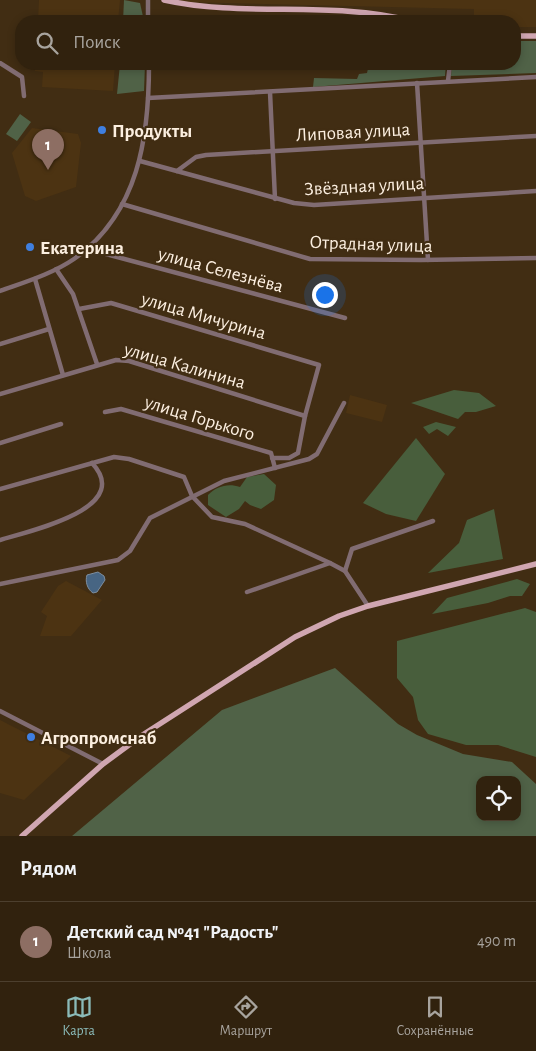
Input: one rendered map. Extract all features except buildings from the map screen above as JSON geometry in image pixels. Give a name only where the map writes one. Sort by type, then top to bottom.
[{"type":"main road","points":[[164,0],[215,6],[362,10],[385,15]]},
{"type":"main road","points":[[521,36],[536,36]]},
{"type":"main road","points":[[22,836],[103,764],[140,736],[275,648],[327,621],[368,606],[536,564]]},
{"type":"street","points":[[148,0],[148,15]]},
{"type":"street","points":[[0,63],[22,77],[24,96]]},
{"type":"street","points":[[0,291],[35,279],[73,259],[90,246],[122,204],[140,161],[144,142],[149,70]]},
{"type":"street","points":[[448,81],[449,70]]},
{"type":"street","points":[[148,98],[536,77]]},
{"type":"street","points":[[417,83],[428,260]]},
{"type":"street","points":[[270,92],[276,198]]},
{"type":"street","name":"Липовая улица","points":[[177,172],[196,157],[274,150],[536,136]]},
{"type":"street","name":"Звёздная улица","points":[[140,161],[276,198],[314,205],[536,191]]},
{"type":"street","name":"Отрадная улица","points":[[122,204],[310,259],[428,260],[536,258]]},
{"type":"street","name":"улица Селезнёва","points":[[90,246],[106,254],[345,318]]},
{"type":"street","points":[[56,269],[73,294],[97,364]]},
{"type":"street","points":[[35,279],[63,375]]},
{"type":"street","name":"улица Мичурина","points":[[79,309],[111,304],[319,365],[305,416]]},
{"type":"street","points":[[0,344],[49,329]]},
{"type":"street","name":"улица Калинина","points":[[0,394],[97,364],[116,360],[129,362],[305,416]]},
{"type":"street","points":[[0,584],[118,560],[130,551],[150,518],[224,481],[309,459],[317,454],[344,403]]},
{"type":"street","name":"улица Горького","points":[[106,412],[122,409],[271,454],[276,468]]},
{"type":"street","points":[[272,458],[289,458],[298,453],[305,416]]},
{"type":"street","points":[[0,442],[61,424]]},
{"type":"street","points":[[0,489],[114,457],[184,477],[192,496],[212,517],[244,524],[345,571],[368,606]]},
{"type":"street","points":[[0,540],[60,522],[84,510],[96,500],[101,491],[103,481],[101,474],[92,463]]},
{"type":"street","points":[[345,571],[352,548],[434,521]]},
{"type":"street","points":[[247,592],[330,563]]},
{"type":"street","points":[[0,711],[103,764]]},
{"type":"shaded area","points":[[39,0],[120,0],[119,15],[38,15]]},
{"type":"shaded area","points":[[179,0],[536,0],[536,27],[521,27],[521,15],[474,15],[474,9],[183,2]]},
{"type":"shaded area","points":[[115,70],[113,91],[42,87],[43,72],[35,71]]},
{"type":"shaded area","points":[[32,128],[78,134],[81,143],[76,187],[36,201],[25,196],[12,153]]},
{"type":"shaded area","points":[[350,395],[387,405],[382,422],[346,413]]},
{"type":"shaded area","points":[[66,581],[102,600],[71,636],[40,636],[47,616],[41,612],[58,586]]},
{"type":"shaded area","points":[[0,720],[71,756],[24,800],[0,793]]},
{"type":"green space","points":[[124,0],[140,3],[143,15],[123,15]]},
{"type":"green space","points":[[521,41],[536,41],[536,73],[451,76],[452,70],[521,70]]},
{"type":"green space","points":[[119,70],[145,70],[144,91],[117,94]]},
{"type":"green space","points":[[368,70],[446,70],[445,76],[313,87],[314,78],[357,79],[359,74],[367,73]]},
{"type":"green space","points":[[20,114],[31,122],[17,141],[6,134]]},
{"type":"green space","points":[[454,390],[479,393],[496,406],[476,412],[465,412],[458,419],[411,403]]},
{"type":"green space","points":[[436,422],[456,427],[448,436],[437,429],[429,434],[423,427]]},
{"type":"green space","points":[[416,438],[445,474],[416,521],[386,514],[363,503]]},
{"type":"green space","points":[[264,474],[276,485],[274,500],[261,509],[245,501],[239,509],[226,517],[208,505],[208,495],[215,489],[227,485],[240,487],[247,477]]},
{"type":"green space","points":[[494,509],[503,559],[428,573],[459,543],[467,520]]},
{"type":"green space","points":[[517,579],[530,584],[522,596],[510,596],[488,603],[432,614],[447,598]]},
{"type":"green space","points":[[525,608],[536,612],[536,757],[498,745],[466,745],[428,734],[418,720],[413,697],[397,678],[397,641]]},
{"type":"green space","points":[[335,668],[398,724],[417,735],[463,754],[512,762],[536,784],[536,836],[72,836],[222,710]]},
{"type":"water","points":[[98,572],[104,576],[105,580],[97,592],[93,593],[88,587],[86,577]]},
{"type":"place","name":"Продукты","points":[[102,130]]},
{"type":"place","name":"Детский сад №41 \"Радость\"","points":[[48,170]]},
{"type":"place","name":"Екатерина","points":[[30,247]]},
{"type":"place","name":"Агропромснаб","points":[[31,737]]}]
